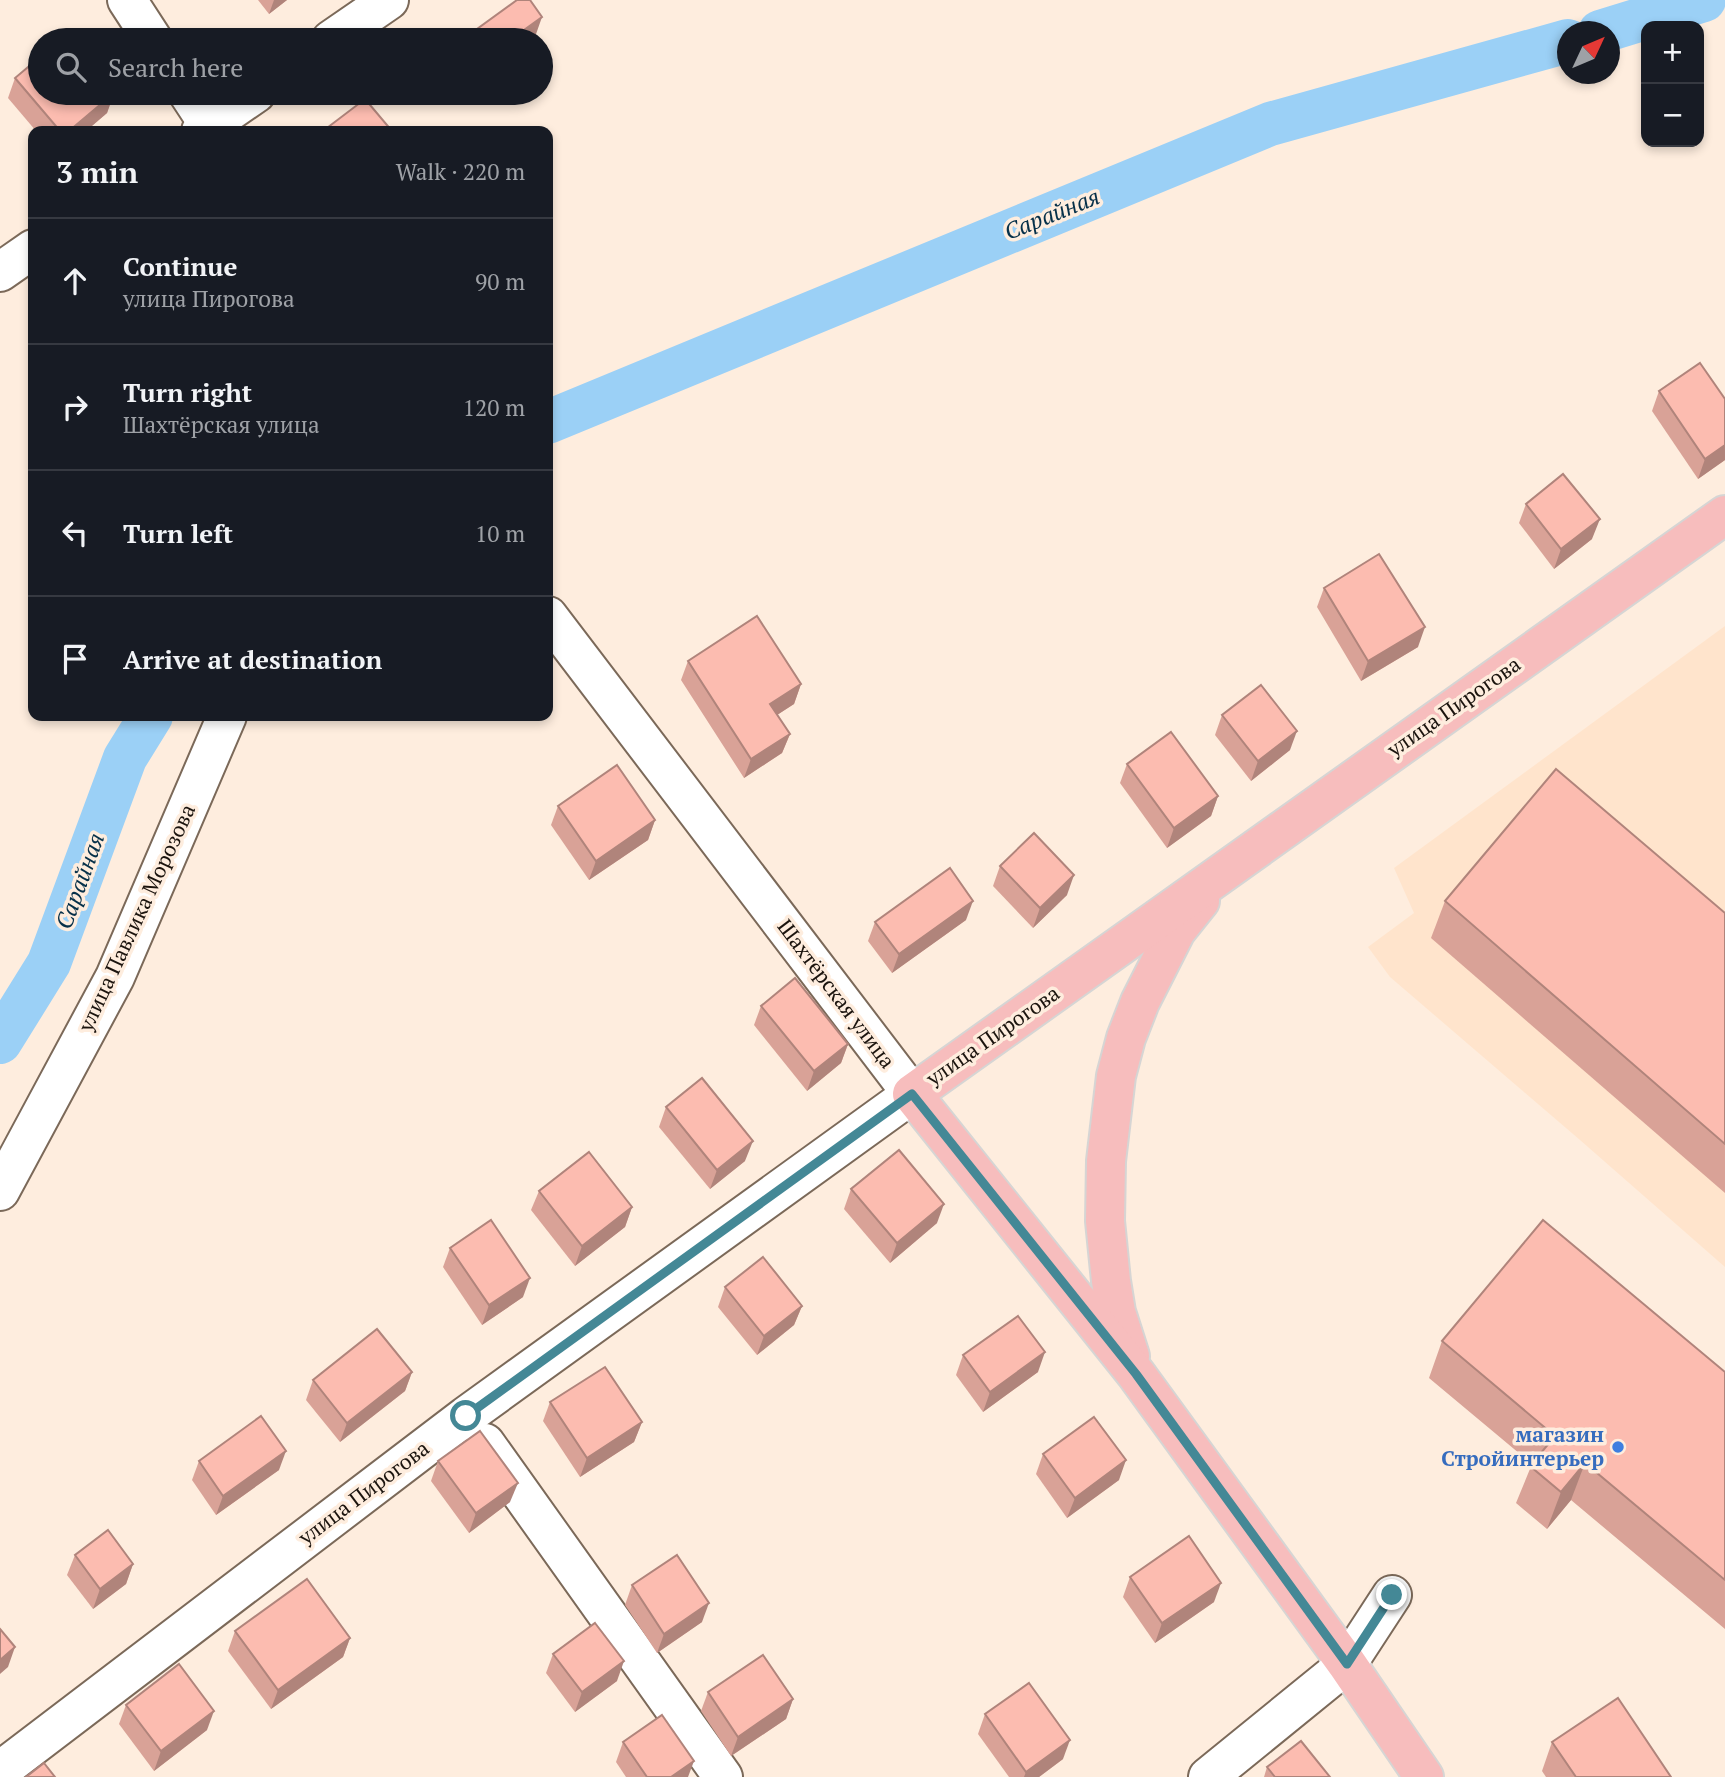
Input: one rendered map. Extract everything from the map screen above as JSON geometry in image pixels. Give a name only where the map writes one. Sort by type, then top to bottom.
[{"type":"main road","name":"улица Пирогова","points":[[912,1094],[1725,514]]},
{"type":"main road","points":[[1136,1374],[1116,1312],[1105,1221],[1106,1161],[1116,1076],[1126,1038],[1140,1002],[1176,931],[1223,872]]},
{"type":"main road","name":"Шахтёрская улица","points":[[912,1094],[1136,1374],[1347,1664],[1424,1777]]},
{"type":"street","points":[[127,0],[145,28]]},
{"type":"street","points":[[348,28],[389,0]]},
{"type":"street","points":[[195,105],[206,126]]},
{"type":"street","points":[[212,126],[240,105]]},
{"type":"street","points":[[0,272],[28,252]]},
{"type":"street","name":"Шахтёрская улица","points":[[553,623],[912,1094]]},
{"type":"street","name":"улица Павлика Морозова","points":[[0,1191],[114,977],[225,721]]},
{"type":"street","name":"улица Пирогова","points":[[0,1771],[466,1416],[912,1094]]},
{"type":"street","points":[[466,1416],[723,1777]]},
{"type":"street","points":[[1208,1777],[1347,1664],[1392,1595]]},
{"type":"shaded area","points":[[1725,626],[1725,1267],[1390,977],[1368,947],[1414,913],[1394,868]]},
{"type":"building","points":[[517,0],[530,0],[542,17],[527,28],[478,28]]},
{"type":"building","points":[[28,67],[28,93],[15,78]]},
{"type":"building","points":[[38,105],[100,105],[75,126],[56,126]]},
{"type":"building","points":[[357,105],[370,105],[388,126],[330,126]]},
{"type":"building","points":[[1700,363],[1725,399],[1725,445],[1705,459],[1659,391]]},
{"type":"building","points":[[1563,474],[1600,519],[1561,549],[1526,504]]},
{"type":"building","points":[[1379,554],[1425,627],[1368,661],[1324,588]]},
{"type":"building","points":[[757,616],[801,684],[770,704],[790,734],[751,759],[688,661]]},
{"type":"building","points":[[1261,685],[1297,731],[1258,761],[1222,715]]},
{"type":"building","points":[[1171,732],[1218,796],[1174,828],[1127,764]]},
{"type":"building","points":[[617,765],[655,820],[596,861],[558,806]]},
{"type":"building","points":[[1556,769],[1725,913],[1725,1144],[1445,901]]},
{"type":"building","points":[[1034,833],[1074,875],[1040,908],[1000,866]]},
{"type":"building","points":[[950,868],[973,901],[899,954],[875,922]]},
{"type":"building","points":[[795,978],[848,1044],[814,1071],[761,1006]]},
{"type":"building","points":[[702,1078],[753,1141],[717,1170],[666,1107]]},
{"type":"building","points":[[899,1150],[944,1204],[897,1243],[851,1189]]},
{"type":"building","points":[[589,1152],[632,1207],[582,1246],[539,1191]]},
{"type":"building","points":[[491,1220],[530,1278],[489,1305],[450,1248]]},
{"type":"building","name":"магазин Стройинтерьер","points":[[1543,1220],[1725,1372],[1725,1580],[1585,1463],[1561,1492],[1530,1466],[1555,1436],[1442,1341]]},
{"type":"building","points":[[763,1257],[802,1306],[764,1336],[725,1287]]},
{"type":"building","points":[[1018,1316],[1045,1352],[990,1392],[963,1355]]},
{"type":"building","points":[[377,1329],[412,1372],[347,1423],[313,1380]]},
{"type":"building","points":[[605,1367],[642,1422],[587,1458],[550,1402]]},
{"type":"building","points":[[261,1416],[286,1451],[223,1496],[199,1461]]},
{"type":"building","points":[[1094,1417],[1126,1460],[1075,1498],[1043,1454]]},
{"type":"building","points":[[480,1431],[518,1483],[476,1513],[438,1461]]},
{"type":"building","points":[[108,1530],[133,1564],[100,1589],[75,1555]]},
{"type":"building","points":[[1189,1536],[1221,1583],[1162,1623],[1130,1577]]},
{"type":"building","points":[[677,1555],[709,1603],[664,1634],[632,1585]]},
{"type":"building","points":[[307,1579],[350,1638],[278,1690],[235,1631]]},
{"type":"building","points":[[595,1623],[624,1661],[582,1692],[553,1654]]},
{"type":"building","points":[[0,1629],[15,1647],[0,1660]]},
{"type":"building","points":[[763,1655],[793,1699],[738,1737],[708,1692]]},
{"type":"building","points":[[179,1664],[214,1711],[161,1751],[126,1705]]},
{"type":"building","points":[[1029,1683],[1070,1740],[1026,1772],[985,1714]]},
{"type":"building","points":[[1618,1698],[1671,1777],[1576,1777],[1552,1742]]},
{"type":"building","points":[[662,1715],[694,1761],[671,1777],[647,1777],[623,1742]]},
{"type":"building","points":[[1301,1741],[1330,1777],[1275,1777],[1267,1767]]},
{"type":"building","points":[[44,1763],[55,1777],[26,1777]]},
{"type":"waterway","name":"Сарайная","points":[[1620,26],[1704,0]]},
{"type":"waterway","name":"Сарайная","points":[[553,420],[1270,124],[1557,44]]},
{"type":"waterway","name":"Сарайная","points":[[0,1042],[49,963],[125,758],[148,721]]},
{"type":"place","name":"магазин Стройинтерьер","points":[[1618,1447]]},
{"type":"route","points":[[466,1416],[912,1094],[1136,1374],[1347,1664],[1392,1595]]}]
